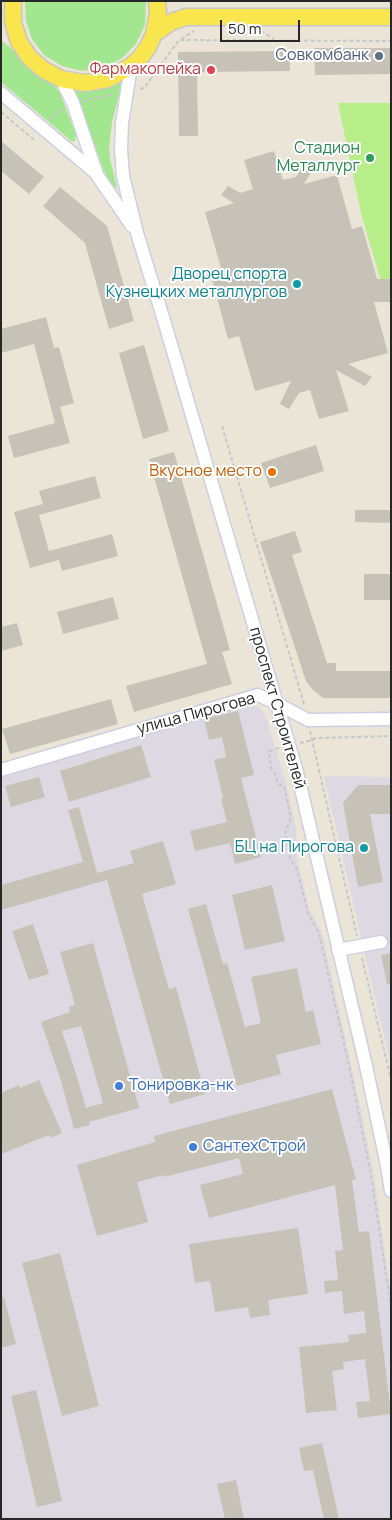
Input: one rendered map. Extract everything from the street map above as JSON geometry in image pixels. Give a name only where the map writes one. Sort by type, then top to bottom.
[{"type":"main road","points":[[13,1],[13,22],[20,42],[30,58],[44,70],[61,79],[85,83],[108,79],[131,66],[148,47],[154,34],[158,13],[157,1]]},
{"type":"main road","points":[[154,34],[171,22],[186,17],[391,17]]},
{"type":"main road","points":[[1,35],[20,42]]},
{"type":"street","points":[[131,66],[122,122],[120,150],[123,176],[137,233]]},
{"type":"street","points":[[61,79],[73,103],[97,174],[137,233]]},
{"type":"street","points":[[1,94],[97,174]]},
{"type":"street","name":"проспект Строителей","points":[[137,233],[297,772],[389,1166],[391,1191]]},
{"type":"street","name":"улица Пирогова","points":[[1,770],[258,695],[308,720],[391,719]]},
{"type":"street","points":[[338,950],[382,942]]},
{"type":"path","points":[[1,112],[33,139],[64,106],[144,88],[179,40],[196,30]]},
{"type":"path","points":[[259,30],[276,40]]},
{"type":"path","points":[[179,40],[391,42]]},
{"type":"path","points":[[222,426],[304,703],[391,1079]]},
{"type":"path","points":[[391,736],[316,738],[269,751],[271,768],[278,784],[284,786],[290,818],[285,833],[290,858],[297,870],[308,913],[319,933],[344,1042],[371,1175],[391,1308]]},
{"type":"shaded area","points":[[247,704],[255,705],[262,710],[267,720],[286,783],[296,828],[297,858],[309,908],[322,933],[374,1175],[391,1293],[391,1519],[1,1519],[1,771]]},
{"type":"shaded area","points":[[324,776],[391,777],[391,1067]]},
{"type":"green space","points":[[25,1],[146,1],[145,25],[136,44],[121,59],[103,68],[82,71],[62,66],[44,55],[32,39],[26,21]]},
{"type":"green space","points":[[1,40],[52,83],[60,93],[76,135],[75,141],[71,141],[1,82]]},
{"type":"green space","points":[[118,82],[121,86],[112,122],[109,148],[116,188],[112,185],[104,171],[76,92],[77,88]]},
{"type":"green space","name":"Стадион Металлург","points":[[338,103],[391,103],[391,302],[387,302],[361,213]]},
{"type":"building","points":[[314,48],[391,48],[391,74],[315,75]]},
{"type":"building","points":[[290,51],[290,71],[197,72],[198,136],[179,136],[178,52]]},
{"type":"building","points":[[1,141],[44,177],[29,194],[1,171]]},
{"type":"building","name":"Дворец спорта Кузнецких металлургов","points":[[274,151],[283,180],[296,177],[304,164],[313,169],[304,184],[337,175],[352,229],[362,226],[377,279],[391,279],[391,302],[374,302],[388,353],[348,364],[372,377],[365,386],[336,370],[349,411],[319,419],[310,390],[299,393],[289,409],[280,404],[291,381],[255,391],[239,336],[228,339],[210,271],[221,268],[205,212],[234,203],[221,195],[228,186],[240,193],[253,189],[244,160]]},
{"type":"building","points":[[60,187],[107,226],[134,321],[109,329],[85,243],[43,206]]},
{"type":"building","points":[[46,317],[54,348],[59,347],[74,403],[60,407],[70,443],[14,458],[8,436],[55,423],[34,344],[1,353],[1,329]]},
{"type":"building","points":[[144,345],[169,431],[143,439],[119,353]]},
{"type":"building","points":[[316,445],[324,471],[270,488],[261,463]]},
{"type":"building","points":[[174,452],[230,650],[222,652],[232,684],[134,712],[126,686],[207,664],[149,459]]},
{"type":"building","points":[[95,476],[101,498],[39,515],[49,551],[112,534],[118,556],[62,571],[59,560],[30,568],[14,512],[43,504],[39,491]]},
{"type":"building","points":[[355,510],[391,510],[391,523],[355,522]]},
{"type":"building","points":[[295,531],[302,552],[292,555],[327,663],[336,663],[336,671],[391,671],[391,698],[323,698],[306,681],[260,542]]},
{"type":"building","points":[[364,574],[391,574],[391,600],[364,600]]},
{"type":"building","points":[[113,597],[119,619],[63,634],[57,612]]},
{"type":"building","points":[[17,623],[23,645],[1,651],[1,627]]},
{"type":"building","points":[[111,699],[118,724],[10,754],[2,729]]},
{"type":"building","points":[[238,711],[254,775],[241,778],[261,857],[235,864],[230,843],[195,851],[190,831],[227,822],[214,760],[226,757],[222,737],[209,740],[204,719]]},
{"type":"building","points":[[141,745],[151,777],[69,802],[60,771]]},
{"type":"building","points":[[39,777],[45,797],[11,807],[5,786]]},
{"type":"building","name":"БЦ на Пирогова","points":[[358,785],[391,785],[391,814],[370,814],[383,882],[358,887],[343,803]]},
{"type":"building","points":[[79,807],[97,873],[134,863],[130,851],[163,841],[176,884],[142,894],[169,989],[176,987],[205,1094],[170,1104],[107,880],[1,910],[1,885],[83,862],[68,810]]},
{"type":"building","points":[[272,885],[285,941],[245,950],[232,895]]},
{"type":"building","points":[[206,904],[223,964],[227,963],[245,1027],[261,1023],[251,977],[297,968],[306,1012],[313,1010],[321,1044],[276,1055],[281,1074],[237,1086],[188,909]]},
{"type":"building","points":[[33,924],[49,974],[29,980],[12,931]]},
{"type":"building","points":[[93,943],[139,1108],[89,1122],[90,1125],[74,1129],[61,1081],[41,1022],[70,1012],[69,1007],[75,1005],[60,952]],"holes":[[[81,1026],[103,1103],[86,1108],[62,1031]]]},
{"type":"building","points":[[391,953],[391,984],[387,984],[381,955]]},
{"type":"building","points":[[39,1080],[62,1133],[50,1138],[49,1135],[1,1154],[1,1093],[19,1085],[20,1088]]},
{"type":"building","points":[[332,1089],[356,1180],[352,1180],[359,1232],[369,1231],[391,1414],[358,1418],[356,1402],[370,1401],[365,1359],[343,1362],[344,1369],[332,1371],[337,1410],[306,1413],[299,1347],[349,1342],[348,1335],[366,1333],[364,1311],[344,1314],[342,1291],[325,1293],[324,1281],[338,1280],[335,1251],[343,1250],[335,1185],[209,1218],[200,1185],[243,1174],[239,1158],[137,1182],[148,1222],[97,1236],[77,1165],[155,1142],[154,1136]]},
{"type":"building","points":[[298,1228],[308,1294],[268,1300],[270,1315],[250,1318],[248,1307],[215,1312],[210,1281],[195,1283],[189,1244]]},
{"type":"building","points":[[60,1253],[99,1406],[62,1416],[22,1263]]},
{"type":"building","points":[[1,1297],[4,1297],[16,1344],[1,1348]]},
{"type":"building","points":[[36,1390],[62,1501],[37,1507],[11,1396]]},
{"type":"building","points":[[322,1443],[339,1519],[324,1519],[313,1470],[304,1471],[299,1448]]},
{"type":"building","points":[[236,1480],[244,1519],[225,1519],[217,1484]]},
{"type":"place","name":"Совкомбанк","points":[[379,56]]},
{"type":"place","name":"Фармакопейка","points":[[211,70]]},
{"type":"place","name":"Стадион Металлург","points":[[370,158]]},
{"type":"place","name":"Дворец спорта Кузнецких металлургов","points":[[297,284]]},
{"type":"place","name":"Вкусное место","points":[[272,472]]},
{"type":"place","name":"БЦ на Пирогова","points":[[364,848]]},
{"type":"place","name":"Тонировка-нк","points":[[119,1086]]},
{"type":"place","name":"СантехСтрой","points":[[193,1147]]}]
